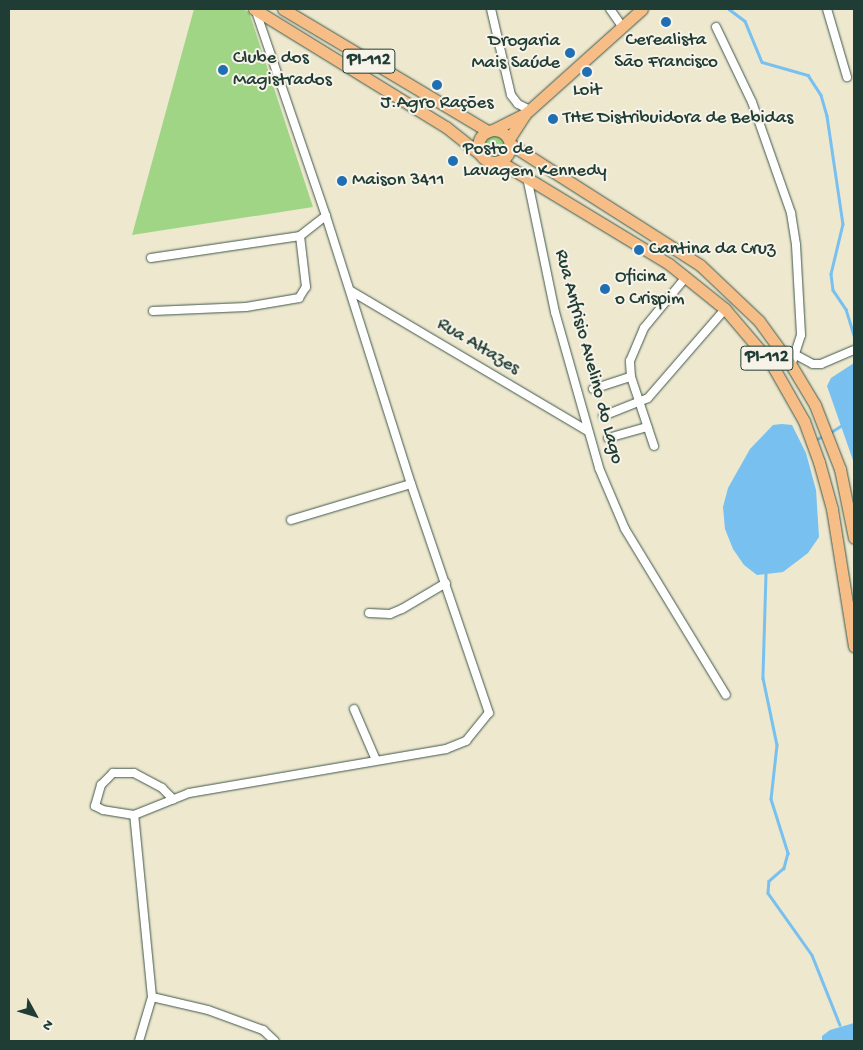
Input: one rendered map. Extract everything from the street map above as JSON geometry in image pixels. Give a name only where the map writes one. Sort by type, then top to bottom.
[{"type":"main road","name":"PI-112","points":[[254,9],[446,127],[488,161],[499,161],[527,175],[630,238],[686,277],[725,309],[782,379],[814,444],[832,509],[854,646]]},
{"type":"main road","name":"PI-112","points":[[283,9],[491,130],[503,132],[510,141],[700,265],[759,321],[793,360],[830,441],[848,501],[854,538]]},
{"type":"main road","points":[[480,154],[479,139],[491,130],[527,112],[642,9]]},
{"type":"main road","points":[[296,35],[304,22]]},
{"type":"main road","points":[[499,161],[508,155],[510,141],[527,112]]},
{"type":"street","points":[[173,799],[162,788],[134,773],[113,773],[101,785],[95,806],[103,810],[134,815],[173,799],[215,788],[460,745],[472,736],[489,713],[411,484],[326,216],[254,9]]},
{"type":"street","points":[[490,9],[511,94],[527,112]]},
{"type":"street","points":[[610,9],[622,26]]},
{"type":"street","points":[[827,9],[847,77]]},
{"type":"street","points":[[716,27],[752,102],[790,213],[796,244],[801,328],[793,360],[821,364],[854,350]]},
{"type":"street","name":"Rua Anfrisio Avelino do Lago","points":[[527,175],[555,312],[599,468],[625,529],[726,695]]},
{"type":"street","points":[[151,258],[300,236],[326,216]]},
{"type":"street","points":[[153,311],[246,307],[300,298],[306,288],[300,236]]},
{"type":"street","points":[[654,446],[631,378],[630,361],[644,328],[686,277]]},
{"type":"street","name":"Rua Altazes","points":[[351,291],[588,431]]},
{"type":"street","points":[[603,416],[639,403],[652,394],[725,309]]},
{"type":"street","points":[[593,389],[631,378]]},
{"type":"street","points":[[608,438],[648,427]]},
{"type":"street","points":[[291,520],[411,484]]},
{"type":"street","points":[[369,613],[390,614],[446,583]]},
{"type":"street","points":[[354,709],[376,760]]},
{"type":"street","points":[[134,815],[152,997],[139,1041]]},
{"type":"street","points":[[152,997],[208,1010],[263,1030],[275,1041]]},
{"type":"green space","name":"Clube dos Magistrados","points":[[194,9],[242,9],[249,12],[313,207],[132,235]]},
{"type":"green space","points":[[494,134],[503,137],[506,146],[503,155],[494,158],[485,155],[482,146],[485,137]]},
{"type":"water","points":[[854,363],[854,463],[827,386],[831,378]]},
{"type":"water","points":[[773,425],[792,425],[806,453],[816,490],[819,537],[808,553],[783,572],[757,575],[744,565],[733,549],[725,529],[723,507],[728,488],[750,449]]},
{"type":"water","points":[[854,1023],[854,1041],[822,1041],[822,1036],[830,1030]]},
{"type":"waterway","points":[[729,9],[745,21],[762,62],[808,75],[821,95],[827,116],[843,224],[831,274],[833,290],[846,309],[854,335]]},
{"type":"waterway","points":[[831,432],[842,425]]},
{"type":"waterway","points":[[817,439],[823,436]]},
{"type":"waterway","points":[[766,574],[763,678],[777,745],[771,799],[788,853],[784,868],[769,881],[768,893],[812,955],[840,1025]]},
{"type":"place","name":"Cerealista São Francisco","points":[[666,22]]},
{"type":"place","name":"Drogaria Mais Saúde","points":[[570,53]]},
{"type":"place","name":"Clube dos Magistrados","points":[[223,70]]},
{"type":"place","name":"Loit","points":[[587,72]]},
{"type":"place","name":"J.Agro Rações","points":[[437,85]]},
{"type":"place","name":"THE Distribuidora de Bebidas","points":[[553,119]]},
{"type":"place","name":"Posto de Lavagem Kennedy","points":[[453,161]]},
{"type":"place","name":"Maison 3411","points":[[342,181]]},
{"type":"place","name":"Cantina da Cruz","points":[[639,250]]},
{"type":"place","name":"Oficina o Crispim","points":[[605,289]]}]
